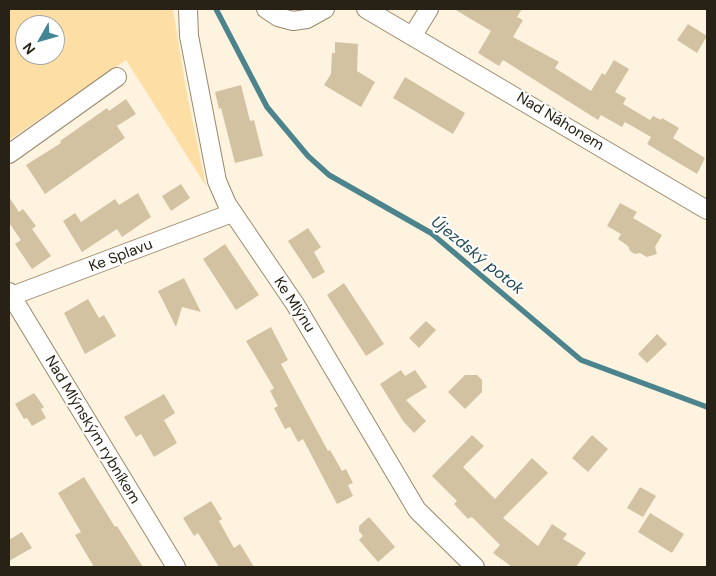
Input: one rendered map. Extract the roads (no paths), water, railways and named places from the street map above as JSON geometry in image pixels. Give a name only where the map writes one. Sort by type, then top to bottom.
[{"type":"street","name":"Ke Mlýnu","points":[[188,9],[189,36],[217,180],[232,213],[295,304],[417,510],[463,564]]},
{"type":"street","points":[[266,9],[278,17],[293,22],[307,19],[325,9]]},
{"type":"street","name":"Nad Náhonem","points":[[366,9],[707,210]]},
{"type":"street","points":[[413,35],[429,9]]},
{"type":"street","points":[[9,154],[116,77]]},
{"type":"street","name":"Ke Splavu","points":[[10,295],[232,213]]},
{"type":"street","name":"Nad Mlýnským rybníkem","points":[[10,295],[176,567]]},
{"type":"waterway","name":"Újezdský potok","points":[[216,9],[267,107],[308,156],[329,175],[431,233],[581,360],[707,407]]}]
